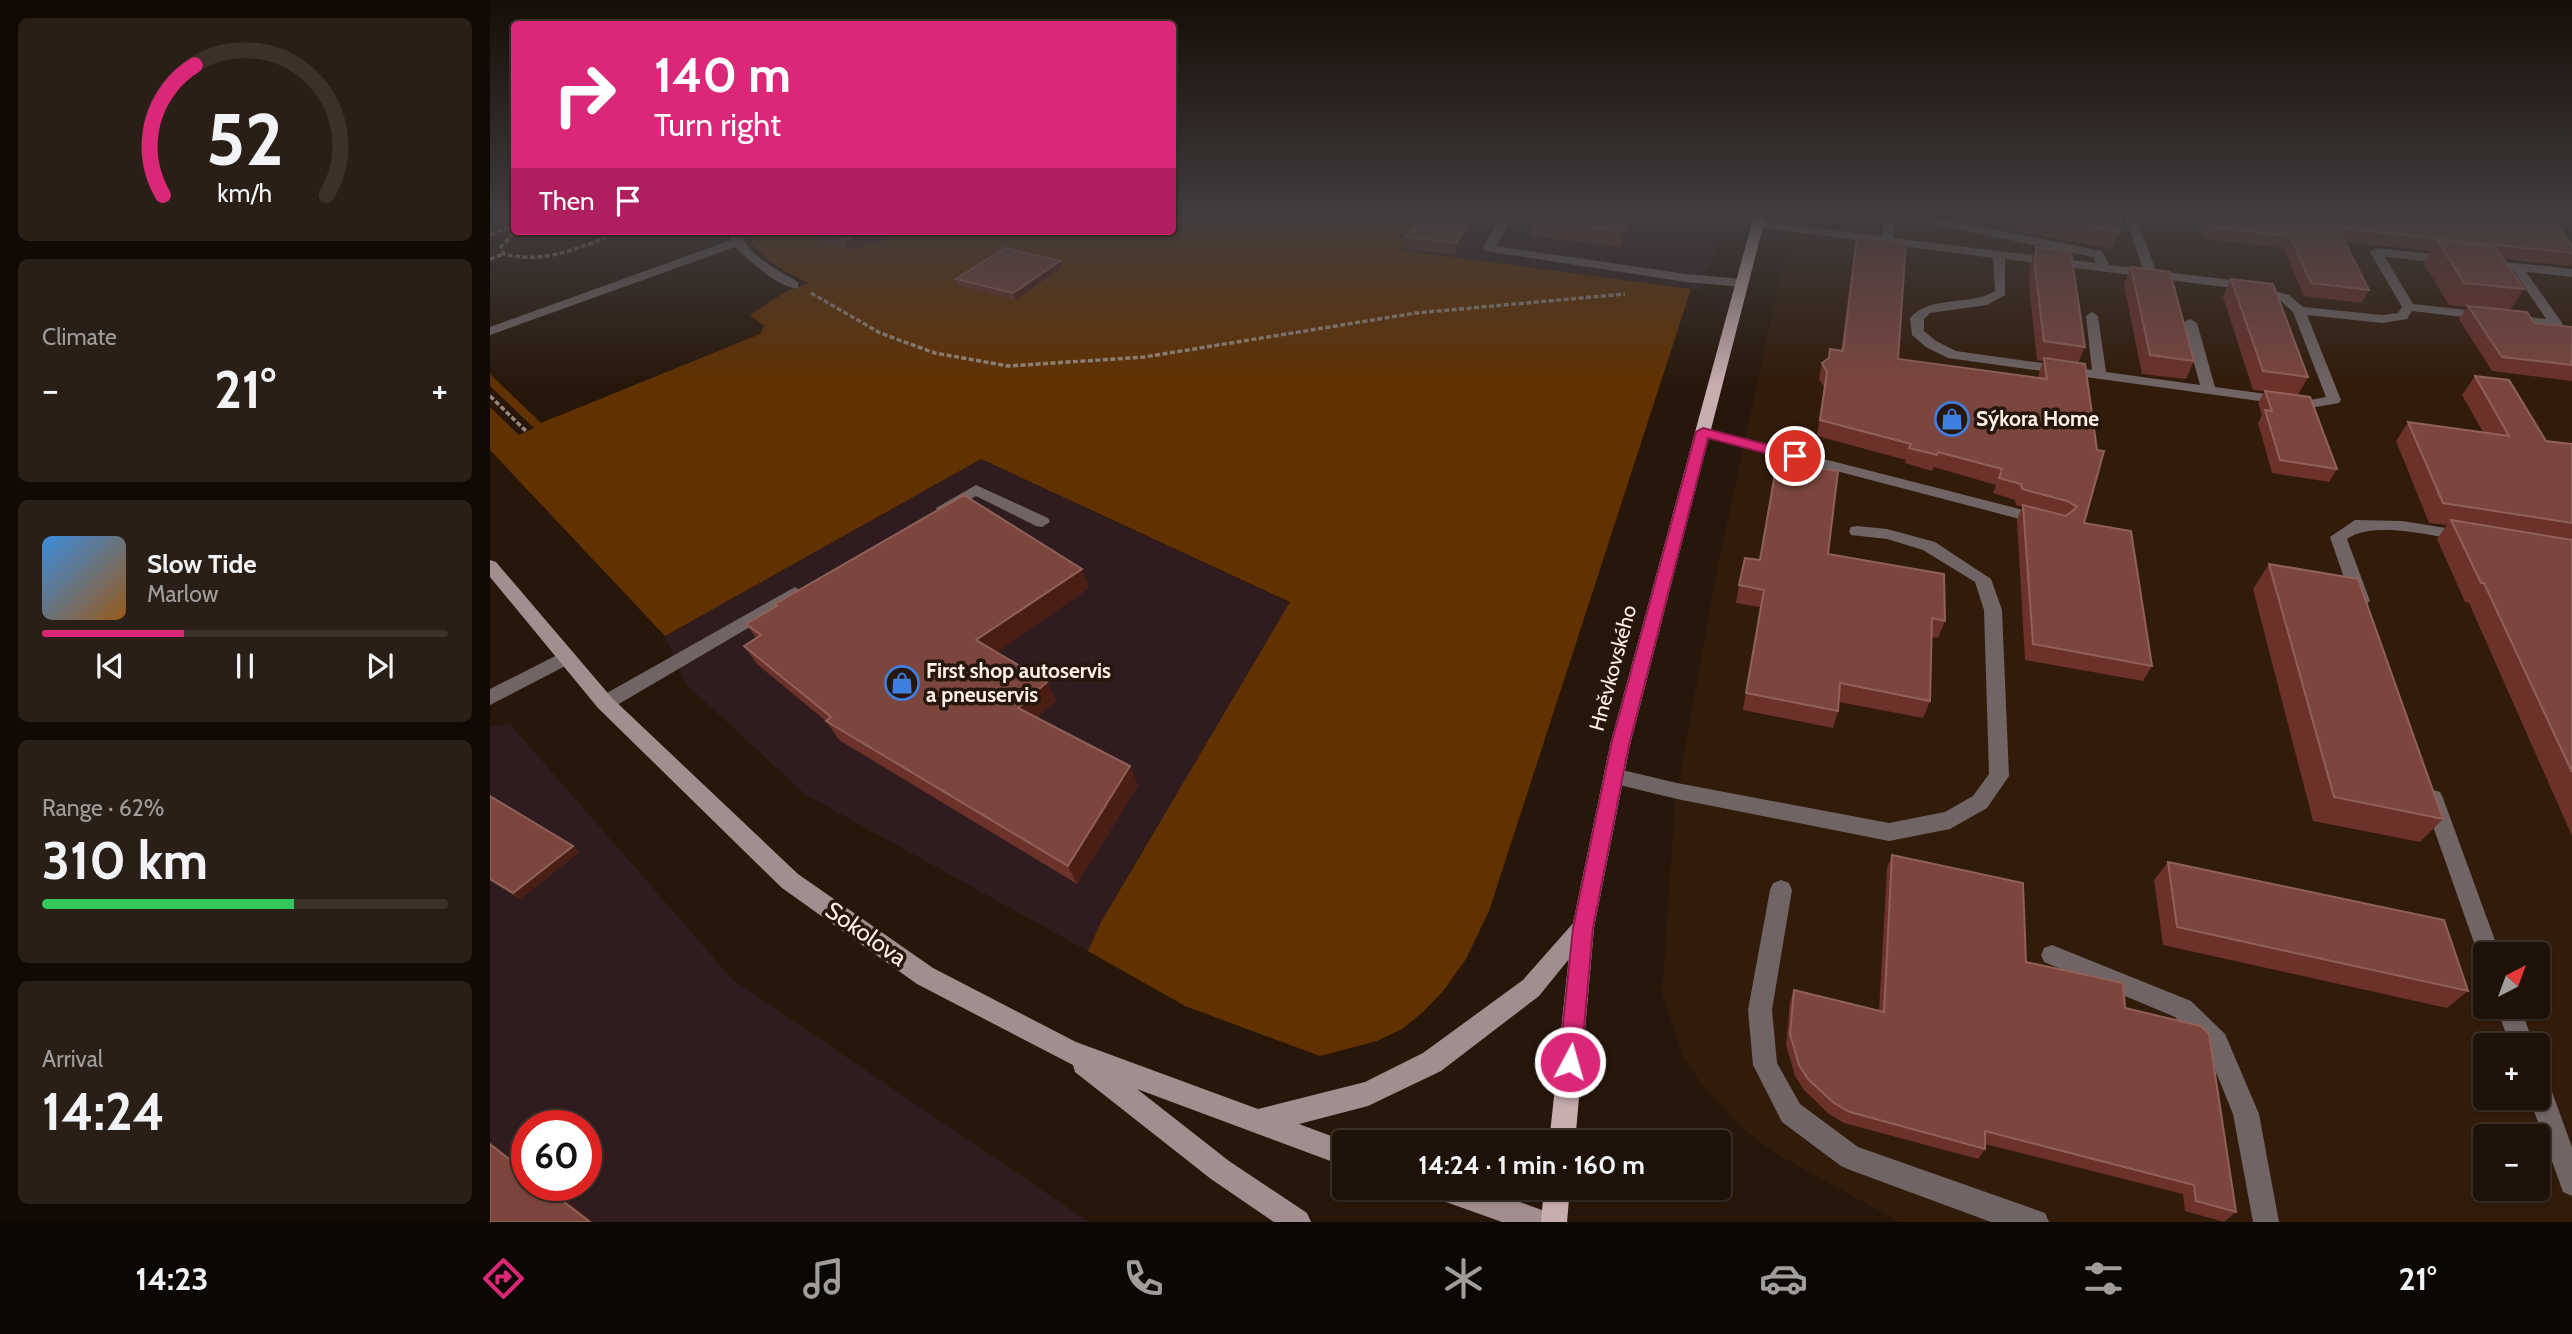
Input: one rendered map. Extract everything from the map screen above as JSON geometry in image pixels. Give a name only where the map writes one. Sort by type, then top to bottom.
[{"type":"main road","name":"Hněvkovského","points":[[1563,1130],[1583,928],[1614,776],[1745,272]]},
{"type":"main road","points":[[1554,1222],[1556,1200]]},
{"type":"street","name":"Sokolova","points":[[490,566],[604,703],[790,881],[925,976],[1070,1052],[1332,1148]]},
{"type":"street","points":[[1259,1121],[1368,1094],[1432,1062],[1531,988],[1583,928]]},
{"type":"street","points":[[1070,1052],[1220,1170],[1298,1222]]},
{"type":"street","points":[[1476,1200],[1541,1222]]},
{"type":"lane","points":[[490,331],[643,272]]},
{"type":"lane","points":[[773,272],[794,285]]},
{"type":"lane","points":[[1647,272],[1742,283]]},
{"type":"lane","points":[[2000,272],[2001,292],[1987,300],[1926,310],[1917,318],[1917,331],[1931,344],[1953,355],[2310,404],[2334,400],[2299,310],[2285,298],[2241,285],[2136,272]]},
{"type":"lane","points":[[2388,272],[2409,307]]},
{"type":"lane","points":[[2409,307],[2556,324],[2521,272]]},
{"type":"lane","points":[[2299,310],[2382,319],[2402,316],[2409,307]]},
{"type":"lane","points":[[2092,316],[2100,375]]},
{"type":"lane","points":[[2190,323],[2209,390]]},
{"type":"lane","points":[[1703,432],[2060,524]]},
{"type":"lane","points":[[928,517],[975,490],[1042,522]]},
{"type":"lane","points":[[2366,615],[2338,537],[2355,525],[2402,526],[2481,538]]},
{"type":"lane","points":[[1614,776],[1677,791],[1889,832],[1950,820],[1980,802],[1999,776],[1993,610],[1982,579],[1929,546],[1887,534],[1857,531]]},
{"type":"lane","points":[[604,703],[808,586]]},
{"type":"lane","points":[[490,698],[567,657]]},
{"type":"lane","points":[[2428,784],[2485,942]]},
{"type":"lane","points":[[1781,890],[1760,1010],[1765,1065],[1791,1113],[1850,1157],[1997,1211],[2036,1222]]},
{"type":"lane","points":[[2052,955],[2183,1009],[2216,1042],[2246,1114],[2266,1222]]},
{"type":"lane","points":[[2546,1110],[2572,1183]]},
{"type":"path","points":[[794,285],[880,333],[935,353],[1008,366],[1144,357],[1416,313],[1635,293]]},
{"type":"path","points":[[490,396],[527,432]]},
{"type":"shaded area","points":[[787,272],[1565,272],[1691,289],[1489,911],[1466,959],[1444,990],[1423,1012],[1402,1029],[1377,1041],[1320,1056],[1185,1006],[1088,951],[1101,922],[1290,602],[981,459],[665,636],[490,450],[490,407],[519,435],[534,428],[490,386],[490,374],[541,423],[760,334],[764,326],[750,315],[785,292],[808,283]]},
{"type":"shaded area","points":[[1567,272],[1708,272],[1702,290]]},
{"type":"shaded area","points":[[1781,272],[2523,272],[2572,277],[2572,1222],[1900,1222],[1778,1155],[1747,1132],[1701,1084],[1683,1056],[1662,994],[1675,804],[1718,565]]},
{"type":"shaded area","points":[[981,459],[1290,603],[1101,922],[1088,951],[806,795],[686,684],[665,636]]},
{"type":"shaded area","points":[[510,724],[733,980],[1089,1222],[490,1222],[490,726]]},
{"type":"building","points":[[967,272],[1044,272],[1013,293],[956,279]]},
{"type":"building","points":[[1853,272],[1904,272],[1898,359],[2047,379],[2044,358],[2085,364],[2097,450],[2104,451],[2084,523],[2131,531],[2152,666],[2033,644],[2023,505],[2066,516],[2077,507],[2067,501],[2022,489],[2021,484],[1999,478],[2002,469],[1938,452],[1937,455],[1909,448],[1911,444],[1820,420],[1827,372],[1822,363],[1829,358],[1830,349],[1843,351]]},
{"type":"building","points":[[2036,272],[2074,272],[2085,347],[2044,341]]},
{"type":"building","points":[[2132,272],[2170,272],[2194,361],[2150,355]]},
{"type":"building","points":[[2306,272],[2360,272],[2369,290],[2311,283]]},
{"type":"building","points":[[2457,272],[2512,272],[2524,289],[2464,283]]},
{"type":"building","points":[[2231,279],[2273,284],[2308,377],[2263,371]]},
{"type":"building","points":[[2468,306],[2527,312],[2534,323],[2572,327],[2572,365],[2502,357]]},
{"type":"building","points":[[2475,376],[2509,380],[2546,441],[2572,444],[2572,523],[2443,503],[2408,422],[2509,436]]},
{"type":"building","points":[[2265,391],[2310,397],[2337,469],[2280,460],[2265,410],[2272,411]]},
{"type":"building","points":[[1777,462],[1838,471],[1828,554],[1944,574],[1945,621],[1932,618],[1930,701],[1840,683],[1838,711],[1746,693],[1764,590],[1739,585],[1745,558],[1760,560]]},
{"type":"building","name":"First shop autoservis a pneuservis","points":[[964,495],[1082,569],[976,640],[1047,682],[1018,708],[1130,766],[1068,866],[826,721],[831,717],[744,646],[761,635],[746,624],[777,606],[775,604]]},
{"type":"building","points":[[2451,520],[2572,540],[2572,772],[2484,583],[2481,583]]},
{"type":"building","points":[[2269,564],[2358,579],[2443,819],[2334,797]]},
{"type":"building","points":[[490,796],[573,846],[513,893],[490,879]]},
{"type":"building","points":[[1892,855],[2023,883],[2026,962],[2123,983],[2125,1008],[2201,1026],[2209,1034],[2236,1212],[2196,1201],[2194,1185],[1985,1131],[1985,1149],[1850,1112],[1834,1103],[1808,1079],[1799,1065],[1790,1034],[1794,990],[1884,1012]]},
{"type":"building","points":[[2168,862],[2444,920],[2468,991],[2177,927]]},
{"type":"building","points":[[490,1144],[511,1160],[511,1201],[563,1201],[590,1222],[490,1222]]},
{"type":"place","name":"Sýkora Home","points":[[1952,419]]},
{"type":"place","name":"First shop autoservis a pneuservis","points":[[902,683]]},
{"type":"route","points":[[1570,1062],[1583,928],[1620,745],[1703,432],[1795,456]]}]
